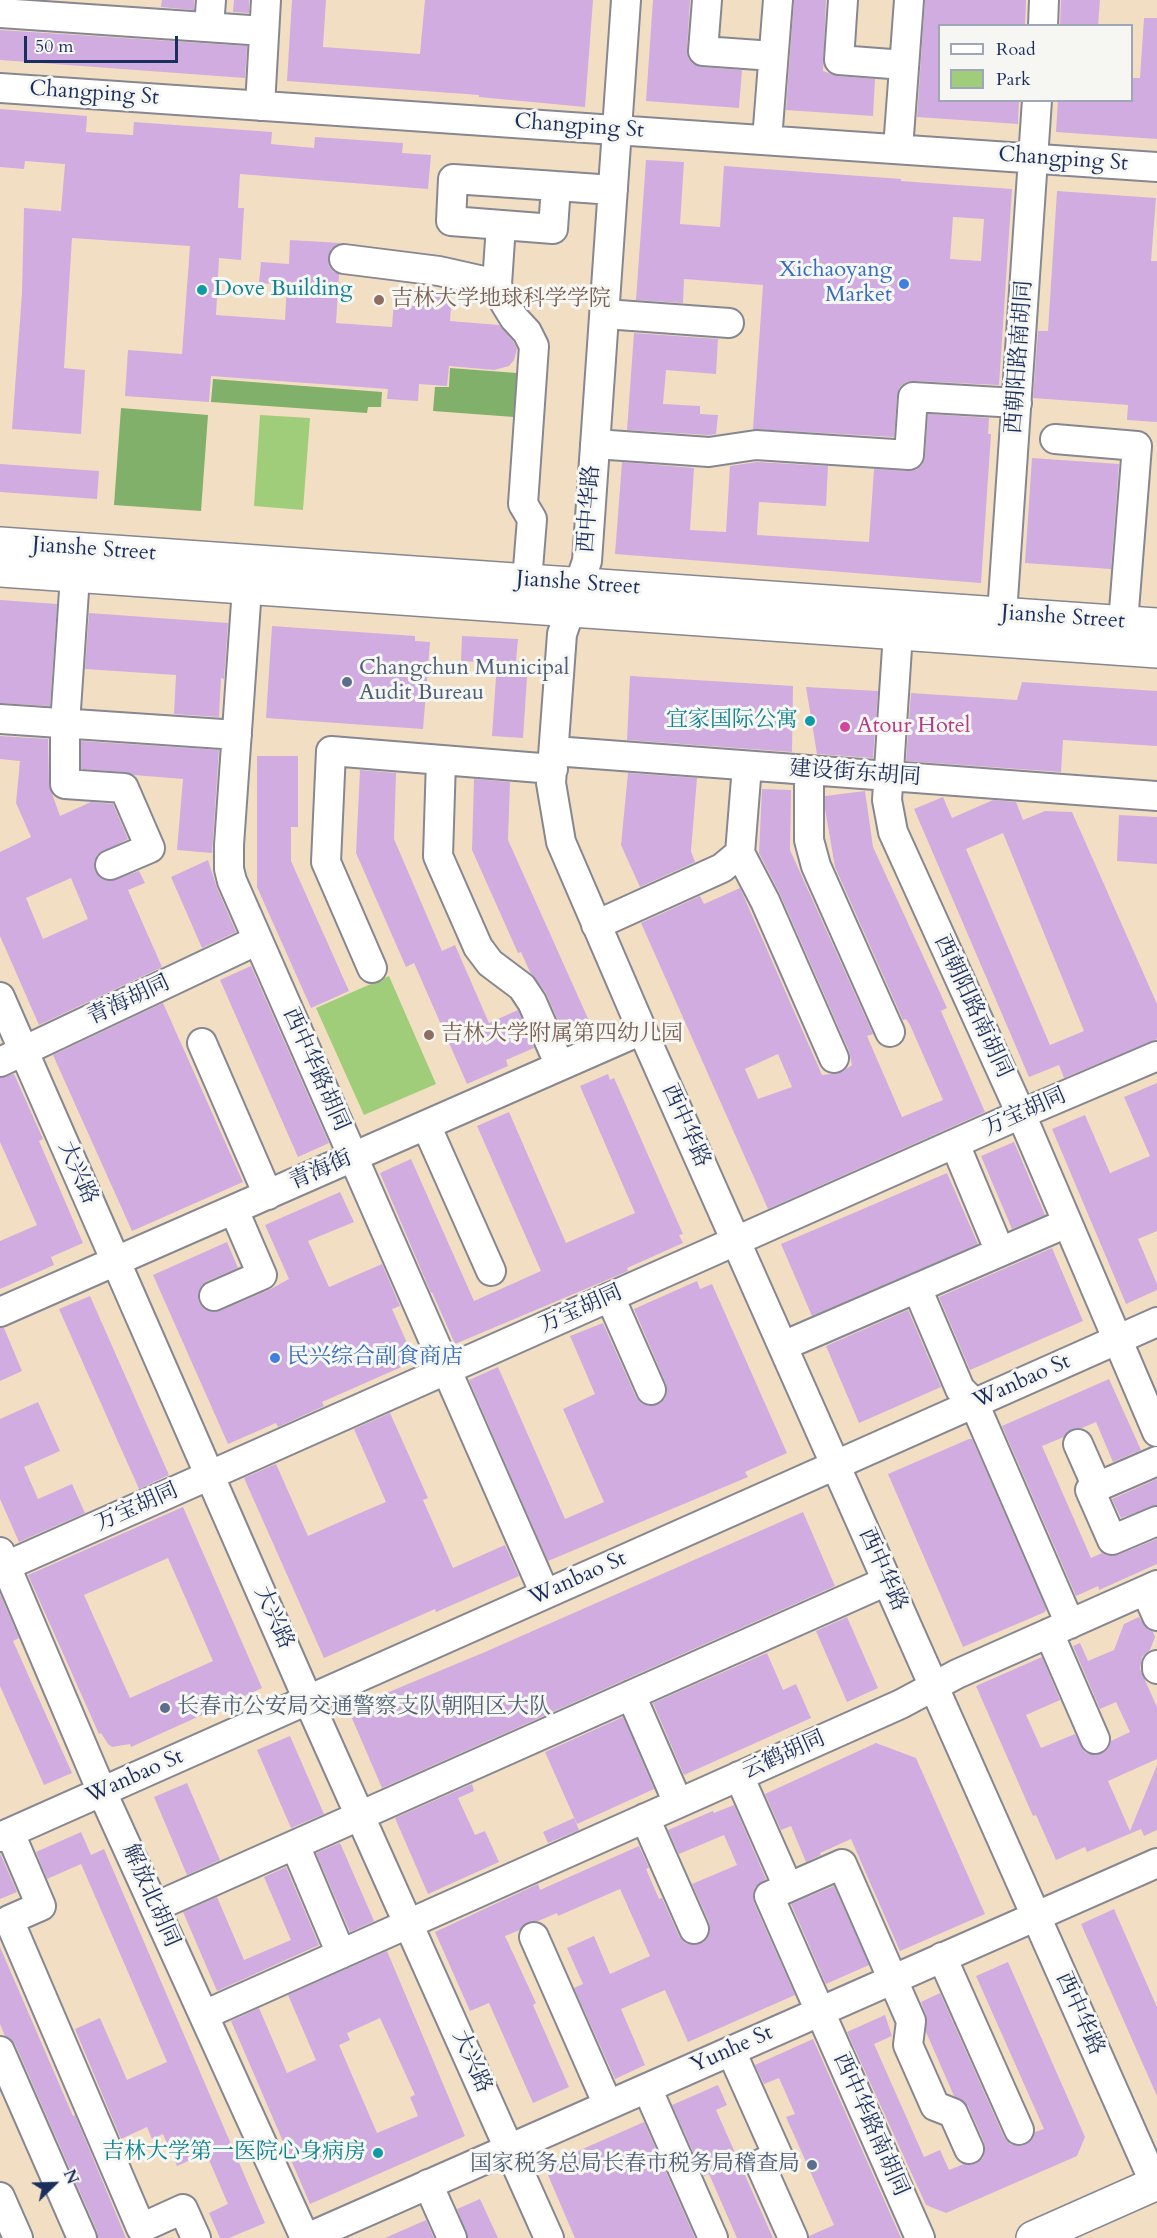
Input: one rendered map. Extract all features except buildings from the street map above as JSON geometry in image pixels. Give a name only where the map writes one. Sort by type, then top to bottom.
[{"type":"main road","name":"Jianshe Street","points":[[0,544],[527,581],[575,597],[898,633],[1157,651]]},
{"type":"main road","name":"Jianshe Street","points":[[0,570],[247,588],[575,597],[1002,614],[1157,625]]},
{"type":"main road","points":[[1033,2238],[1156,2184]]},
{"type":"street","points":[[260,106],[266,0]]},
{"type":"street","name":"西中华路","points":[[627,0],[587,561],[562,634],[551,783],[561,842],[642,1030],[1156,2184]]},
{"type":"street","points":[[707,0],[703,51],[773,56]]},
{"type":"street","points":[[767,140],[778,0]]},
{"type":"street","points":[[843,0],[839,60],[904,65]]},
{"type":"street","points":[[898,149],[909,0]]},
{"type":"street","points":[[1042,24],[1044,0]]},
{"type":"street","points":[[19,9],[210,14],[264,31]]},
{"type":"street","name":"Changping St","points":[[0,88],[1157,166]]},
{"type":"street","name":"西朝阳路南胡同","points":[[1002,614],[1037,102]]},
{"type":"street","points":[[556,186],[553,228],[451,221],[453,179],[556,186],[613,190]]},
{"type":"street","points":[[501,225],[497,284],[506,306],[527,332],[534,346],[523,504],[532,519],[527,581]]},
{"type":"street","points":[[344,260],[439,271],[497,284]]},
{"type":"street","points":[[605,314],[729,323]]},
{"type":"street","points":[[595,444],[709,452],[756,445],[909,455],[913,397],[1017,403]]},
{"type":"street","points":[[1055,439],[1137,446],[1123,622]]},
{"type":"street","points":[[75,576],[65,724],[65,784],[124,788],[150,848],[110,865]]},
{"type":"street","name":"西中华路胡同","points":[[247,588],[229,845],[229,869],[232,881],[545,1594]]},
{"type":"street","name":"西朝阳路南胡同","points":[[898,633],[887,800],[893,832],[1021,1114],[1157,1432]]},
{"type":"street","points":[[0,719],[237,735]]},
{"type":"street","name":"建设街东胡同","points":[[372,968],[326,862],[331,751],[441,760],[553,760],[747,766],[1157,796]]},
{"type":"street","points":[[441,760],[438,856],[478,947],[490,963],[522,987],[560,1066]]},
{"type":"street","points":[[747,766],[740,853],[765,901],[834,1058]]},
{"type":"street","points":[[809,770],[809,840],[816,866],[891,1032]]},
{"type":"street","points":[[596,925],[722,868],[740,853]]},
{"type":"street","name":"青海胡同","points":[[12,1057],[258,940]]},
{"type":"street","name":"大兴路","points":[[0,997],[12,1057],[116,1262],[308,1700],[549,2238]]},
{"type":"street","name":"青海街","points":[[0,1312],[642,1030]]},
{"type":"street","points":[[202,1043],[268,1195]]},
{"type":"street","name":"万宝胡同","points":[[3,1559],[210,1476],[1021,1114],[1155,1062]]},
{"type":"street","points":[[426,1125],[491,1271]]},
{"type":"street","points":[[955,1144],[1000,1252]]},
{"type":"street","points":[[214,1296],[262,1275],[234,1210]]},
{"type":"street","points":[[783,1346],[1067,1223]]},
{"type":"street","points":[[917,1288],[960,1389],[974,1403],[1059,1629],[1095,1739]]},
{"type":"street","points":[[610,1297],[651,1390]]},
{"type":"street","name":"Wanbao St","points":[[5,1835],[1157,1322]]},
{"type":"street","points":[[1078,1444],[1097,1487]]},
{"type":"street","points":[[1157,1461],[1090,1490],[1112,1540],[1157,1521]]},
{"type":"street","name":"解放北胡同","points":[[3,1559],[102,1792],[306,2238]]},
{"type":"street","points":[[154,1907],[887,1581]]},
{"type":"street","name":"云鹤胡同","points":[[204,2015],[902,1704],[957,1674],[1059,1629],[1153,1597]]},
{"type":"street","points":[[631,1695],[678,1803]]},
{"type":"street","points":[[739,1776],[788,1887],[842,1864],[911,2021],[908,2045],[935,2106],[953,2113],[969,2150]]},
{"type":"street","points":[[645,1818],[694,1929]]},
{"type":"street","points":[[5,1835],[41,1906],[9,1920],[141,2228],[183,2210],[196,2238]]},
{"type":"street","points":[[295,1845],[340,1954]]},
{"type":"street","name":"Yunhe St","points":[[306,2238],[1157,1863]]},
{"type":"street","name":"西中华路南胡同","points":[[788,1887],[769,1896],[920,2238]]},
{"type":"street","points":[[534,1937],[608,2105]]},
{"type":"street","points":[[942,1957],[1019,2130]]},
{"type":"street","points":[[731,2050],[778,2156],[760,2164],[793,2238]]},
{"type":"street","points":[[0,2051],[82,2238]]},
{"type":"street","points":[[647,2088],[713,2238]]},
{"type":"street","points":[[428,2184],[452,2238]]},
{"type":"street","points":[[0,2197],[18,2238]]},
{"type":"green space","points":[[450,368],[517,373],[514,417],[433,411],[435,387],[449,387]]},
{"type":"green space","points":[[213,379],[382,392],[381,407],[368,407],[367,413],[211,402]]},
{"type":"green space","points":[[121,408],[208,415],[201,511],[114,505]]},
{"type":"green space","points":[[260,415],[310,418],[303,510],[254,506]]},
{"type":"green space","points":[[389,976],[436,1084],[364,1115],[316,1008]]},
{"type":"place","name":"Xichaoyang Market","points":[[904,284]]},
{"type":"place","name":"Dove Building","points":[[202,290]]},
{"type":"place","name":"吉林大学地球科学学院","points":[[379,300]]},
{"type":"place","name":"Changchun Municipal Audit Bureau","points":[[347,682]]},
{"type":"place","name":"宜家国际公寓","points":[[810,721]]},
{"type":"place","name":"Atour Hotel","points":[[845,727]]},
{"type":"place","name":"吉林大学附属第四幼儿园","points":[[429,1035]]},
{"type":"place","name":"民兴综合副食商店","points":[[275,1358]]},
{"type":"place","name":"长春市公安局交通警察支队朝阳区大队","points":[[165,1708]]},
{"type":"place","name":"吉林大学第一医院心身病房","points":[[378,2153]]},
{"type":"place","name":"国家税务总局长春市税务局稽查局","points":[[812,2165]]}]
